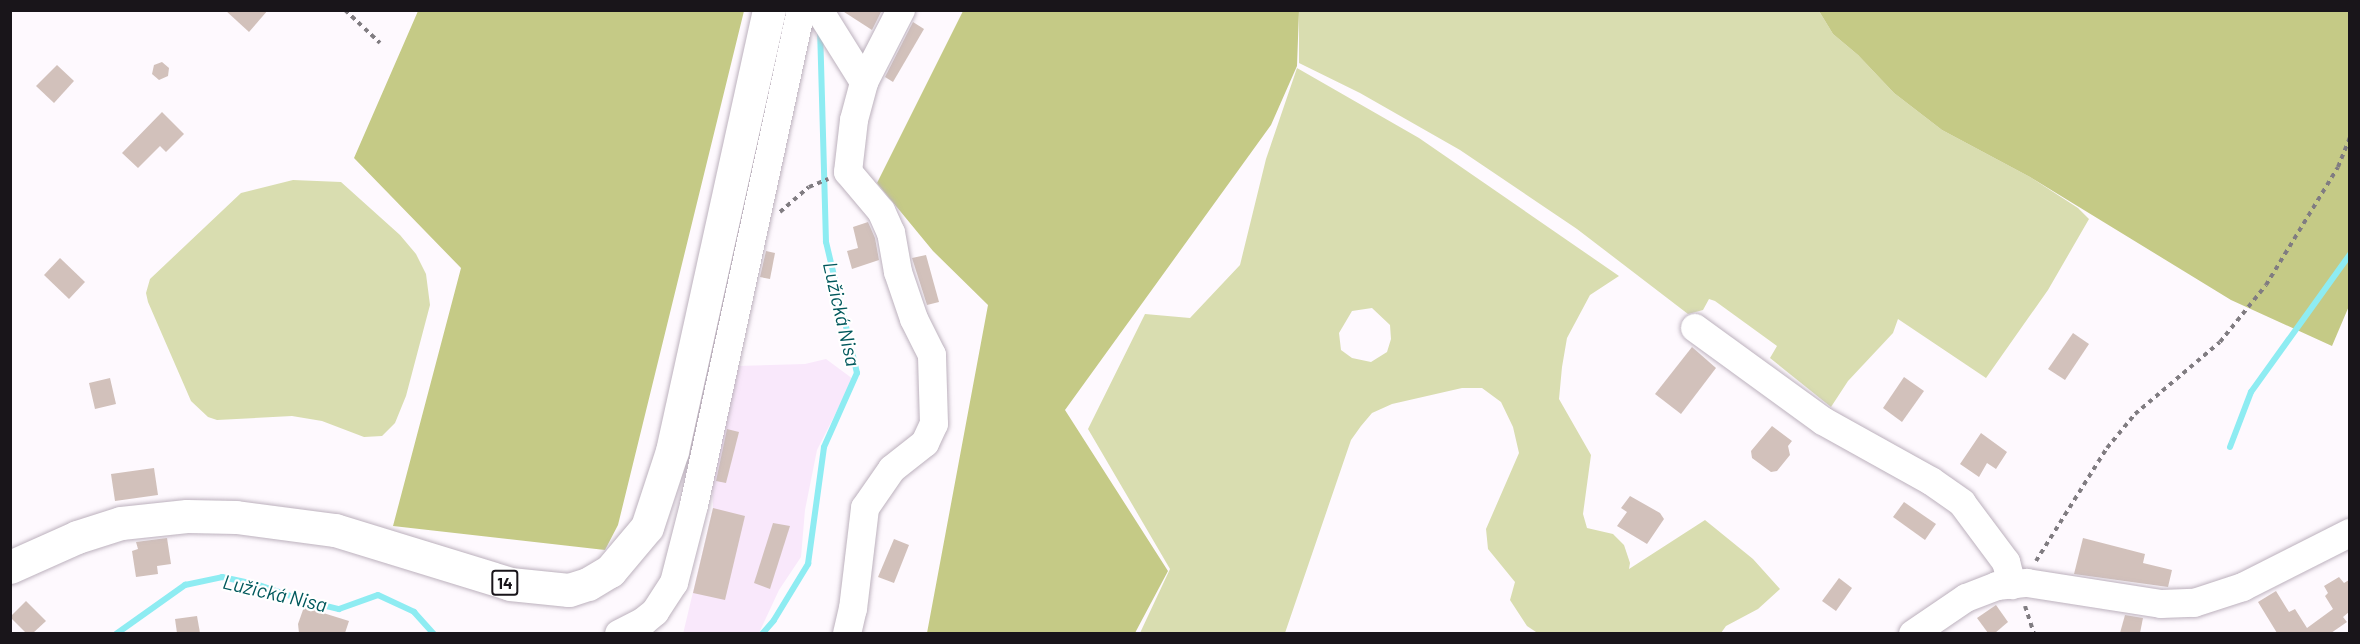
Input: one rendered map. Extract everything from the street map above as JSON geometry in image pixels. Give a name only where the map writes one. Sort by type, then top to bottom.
[{"type":"main road","name":"14","points":[[13,569],[77,537],[121,523],[194,516],[236,517],[335,530],[521,586],[569,590],[588,584],[610,571],[647,527],[672,451],[769,10]]},
{"type":"street","points":[[620,633],[644,621],[655,612],[674,582],[694,505],[801,10]]},
{"type":"street","points":[[819,10],[864,82]]},
{"type":"street","points":[[847,633],[853,609],[865,508],[892,469],[925,443],[934,424],[935,390],[932,355],[910,310],[898,272],[891,233],[881,211],[848,172],[854,120],[864,82],[901,10]]},
{"type":"street","points":[[1695,328],[1823,421],[1931,481],[1962,503],[2006,562],[2019,584]]},
{"type":"street","points":[[1913,633],[1966,598],[1998,586],[2019,584],[2161,604],[2194,603],[2243,587],[2349,533]]},
{"type":"path","points":[[345,10],[380,43]]},
{"type":"path","points":[[2019,584],[2030,572],[2050,536],[2107,448],[2135,414],[2220,342],[2266,285],[2338,167],[2349,137]]},
{"type":"path","points":[[775,216],[810,187],[848,172]]},
{"type":"shaded area","points":[[826,359],[853,379],[817,450],[805,510],[801,557],[779,590],[759,633],[683,634],[713,508],[712,485],[737,366],[805,364]]},
{"type":"green space","points":[[418,11],[744,11],[618,525],[605,550],[393,526],[461,268],[354,158]]},
{"type":"green space","points":[[963,11],[1299,11],[1297,66],[1271,125],[1065,410],[1168,571],[1135,633],[927,633],[988,305],[933,251],[877,183]]},
{"type":"green space","points":[[1299,11],[1819,11],[1833,34],[1858,55],[1894,93],[1942,130],[2030,177],[2078,208],[2089,219],[2048,290],[1986,378],[1898,319],[1893,333],[1848,381],[1831,407],[1770,358],[1777,346],[1715,301],[1709,299],[1703,310],[1688,314],[1577,229],[1460,150],[1360,93],[1299,63]]},
{"type":"green space","points":[[1819,11],[2349,11],[2349,306],[2332,346],[2231,300],[2030,177],[1942,130],[1894,93],[1858,55],[1833,34]]},
{"type":"green space","points":[[1297,68],[1419,138],[1619,276],[1590,295],[1567,338],[1562,367],[1559,399],[1591,455],[1583,514],[1587,528],[1613,534],[1624,545],[1630,563],[1629,569],[1705,520],[1753,559],[1780,589],[1758,609],[1726,626],[1721,633],[1539,634],[1527,626],[1510,600],[1515,582],[1488,549],[1486,529],[1519,453],[1513,427],[1501,402],[1482,388],[1462,388],[1392,404],[1372,413],[1361,426],[1351,440],[1285,633],[1140,633],[1170,569],[1088,429],[1145,314],[1190,318],[1240,265],[1266,159]],"holes":[[[1372,308],[1390,325],[1391,339],[1387,352],[1371,362],[1352,358],[1341,350],[1339,333],[1352,311]]]},
{"type":"green space","points":[[293,180],[341,182],[400,235],[416,254],[426,274],[430,305],[406,396],[395,423],[382,436],[364,437],[322,421],[292,416],[217,420],[208,417],[191,401],[148,302],[146,293],[150,279],[241,193]]},
{"type":"building","points":[[225,10],[268,10],[249,32]]},
{"type":"building","points":[[841,10],[882,10],[872,30]]},
{"type":"building","points":[[913,22],[924,29],[893,82],[885,77]]},
{"type":"building","points":[[162,62],[169,68],[168,76],[159,80],[152,74],[154,65]]},
{"type":"building","points":[[57,65],[74,81],[54,103],[36,86]]},
{"type":"building","points":[[162,112],[184,134],[166,152],[160,146],[138,168],[122,153]]},
{"type":"building","points":[[868,222],[875,238],[879,260],[852,269],[847,251],[858,248],[853,227]]},
{"type":"building","points":[[766,251],[775,253],[770,279],[760,277]]},
{"type":"building","points":[[926,255],[939,302],[927,305],[912,258]]},
{"type":"building","points":[[60,258],[85,282],[69,299],[44,275]]},
{"type":"building","points":[[2073,333],[2089,344],[2065,380],[2048,369]]},
{"type":"building","points":[[1692,347],[1716,368],[1681,414],[1655,394]]},
{"type":"building","points":[[1904,377],[1924,391],[1902,422],[1883,408]]},
{"type":"building","points":[[110,378],[116,404],[95,409],[89,383]]},
{"type":"building","points":[[1772,426],[1792,441],[1788,446],[1790,455],[1777,471],[1771,472],[1752,458],[1751,451]]},
{"type":"building","points":[[727,429],[739,432],[726,483],[716,481]]},
{"type":"building","points":[[1981,433],[2007,452],[1996,469],[1987,463],[1979,477],[1960,464]]},
{"type":"building","points":[[154,468],[158,495],[115,501],[111,474]]},
{"type":"building","points":[[1630,496],[1660,513],[1664,519],[1647,544],[1617,526],[1627,512],[1621,508]]},
{"type":"building","points":[[1904,502],[1936,524],[1925,540],[1893,517]]},
{"type":"building","points":[[713,508],[745,516],[725,600],[693,593]]},
{"type":"building","points":[[773,523],[790,526],[770,589],[754,583]]},
{"type":"building","points":[[167,538],[171,564],[157,566],[158,574],[136,577],[132,551],[138,549],[136,542]]},
{"type":"building","points":[[2083,538],[2145,554],[2143,563],[2172,570],[2168,587],[2074,574]]},
{"type":"building","points":[[894,539],[909,545],[894,583],[878,577]]},
{"type":"building","points":[[2339,577],[2344,583],[2349,580],[2349,612],[2343,617],[2347,622],[2331,633],[2277,633],[2258,602],[2276,591],[2289,612],[2295,609],[2307,628],[2333,609],[2325,596],[2328,593],[2324,586]]},
{"type":"building","points":[[1839,578],[1852,588],[1836,611],[1822,601]]},
{"type":"building","points":[[26,601],[46,621],[33,633],[26,633],[10,617]]},
{"type":"building","points":[[1996,605],[2008,622],[1995,633],[1988,633],[1977,618]]},
{"type":"building","points":[[304,607],[349,621],[345,633],[299,633],[298,624]]},
{"type":"building","points":[[2125,615],[2143,618],[2140,633],[2120,633]]},
{"type":"building","points":[[197,616],[200,633],[177,633],[175,619]]},
{"type":"waterway","name":"Lužická Nisa","points":[[762,634],[774,620],[808,564],[824,447],[857,373],[826,242],[820,33]]},
{"type":"waterway","points":[[2230,447],[2251,392],[2350,254]]},
{"type":"waterway","name":"Lužická Nisa","points":[[116,634],[185,585],[222,577],[256,584],[302,600],[339,609],[378,595],[414,612],[434,634]]}]
